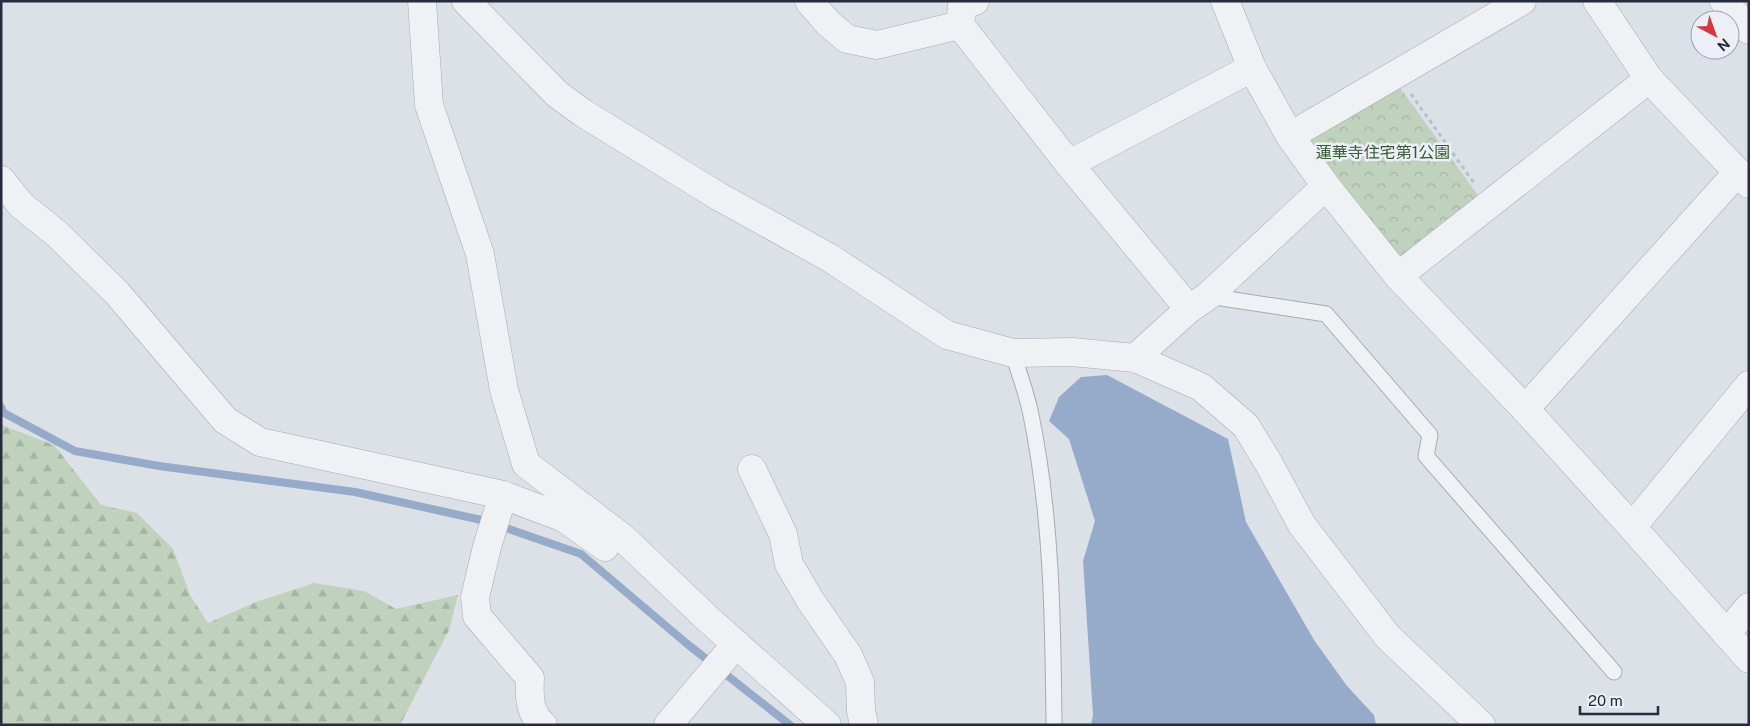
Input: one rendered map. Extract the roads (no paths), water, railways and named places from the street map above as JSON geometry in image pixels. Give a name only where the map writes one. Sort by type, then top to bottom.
[{"type":"street","points":[[422,1],[429,105],[480,254],[504,390],[526,464],[623,538],[822,723]]},
{"type":"street","points":[[466,1],[557,94],[583,114],[718,196],[830,258],[947,334],[1013,353],[1072,352],[1135,358],[1201,387],[1246,426],[1302,525],[1388,637],[1481,725]]},
{"type":"street","points":[[809,1],[828,23],[847,39],[877,45],[960,25]]},
{"type":"street","points":[[975,1],[962,6],[960,25],[1069,164],[1198,302]]},
{"type":"street","points":[[1224,1],[1252,68],[1290,136],[1326,186],[1398,276],[1525,409],[1749,660]]},
{"type":"street","points":[[1290,136],[1522,1]]},
{"type":"street","points":[[1525,409],[1743,178],[1649,80],[1597,1]]},
{"type":"street","points":[[1724,1],[1749,30]]},
{"type":"street","points":[[1069,164],[1252,68]]},
{"type":"street","points":[[1398,276],[1649,80]]},
{"type":"street","points":[[1,180],[21,205],[57,234],[117,293],[225,420],[260,442],[503,495],[564,518],[708,619]]},
{"type":"street","points":[[1135,358],[1326,186]]},
{"type":"street","points":[[1632,527],[1749,385]]},
{"type":"street","points":[[752,469],[784,534],[789,564],[810,600],[848,655],[860,682],[861,712],[864,725]]},
{"type":"street","points":[[503,495],[474,597],[477,616],[530,678],[529,699],[538,723]]},
{"type":"street","points":[[1726,634],[1749,607]]},
{"type":"street","points":[[668,725],[736,644]]},
{"type":"lane","points":[[1198,302],[1326,314],[1430,435],[1426,456],[1614,672]]},
{"type":"lane","points":[[1013,353],[1031,413],[1044,490],[1053,623],[1054,725]]},
{"type":"water","points":[[1107,375],[1228,439],[1246,522],[1314,640],[1347,686],[1374,715],[1376,725],[1091,725],[1093,715],[1083,561],[1095,521],[1069,439],[1049,421],[1059,397],[1081,377]]},
{"type":"waterway","points":[[1,407],[4,413],[75,451],[159,466],[355,492],[486,521],[581,554],[686,643],[790,725]]},
{"type":"park label","name":"蓮華寺住宅第1公園","points":[[1383,152]]}]
